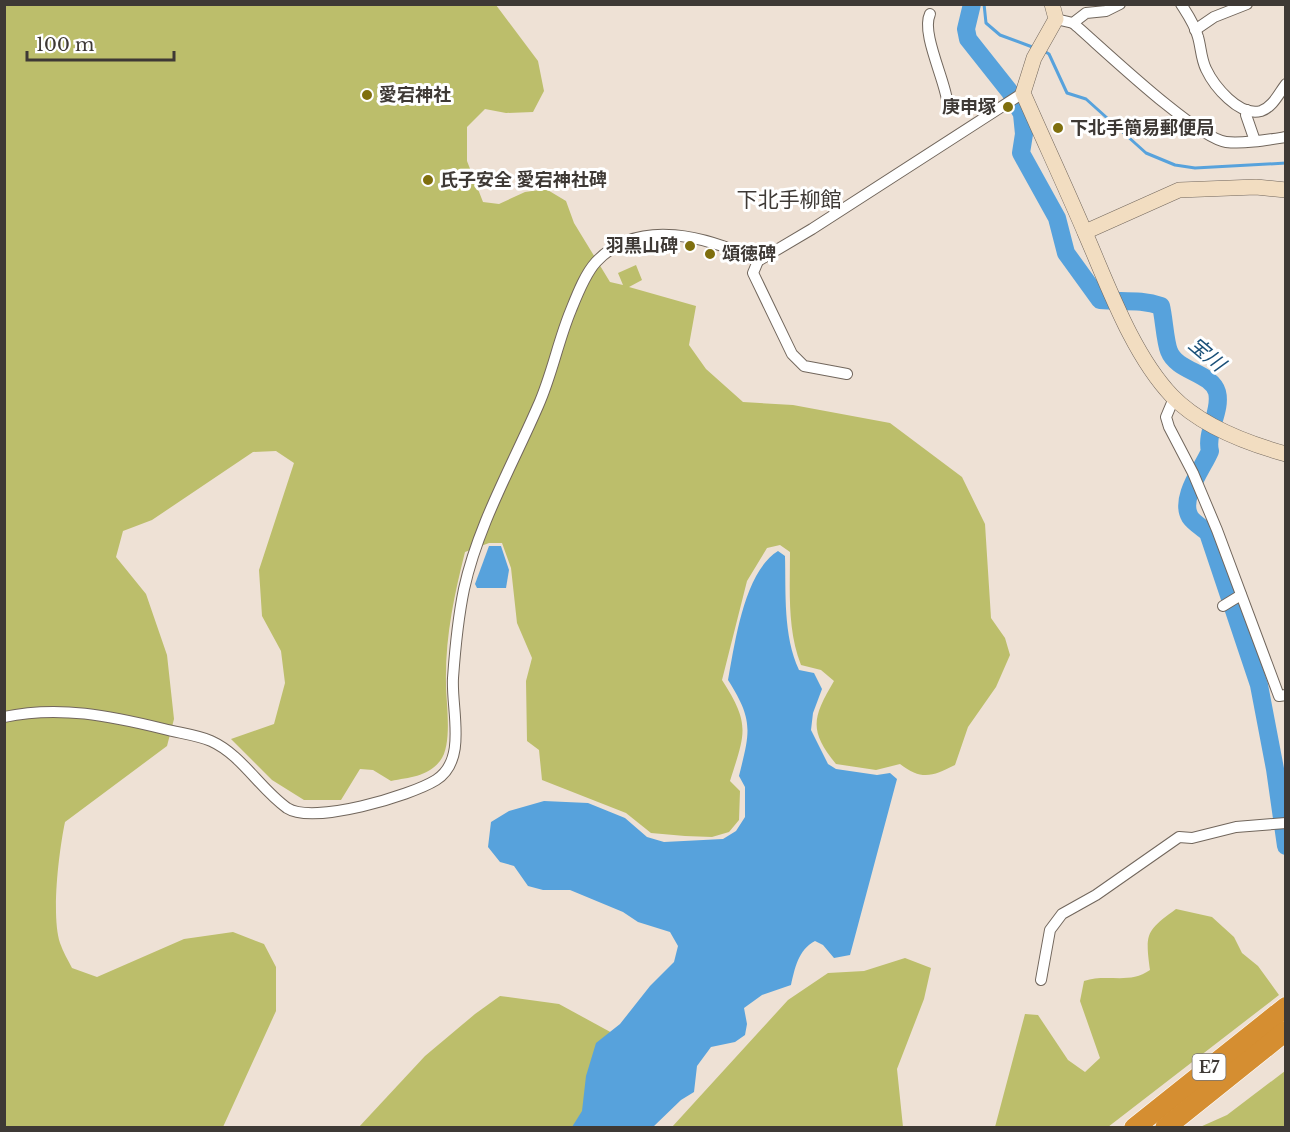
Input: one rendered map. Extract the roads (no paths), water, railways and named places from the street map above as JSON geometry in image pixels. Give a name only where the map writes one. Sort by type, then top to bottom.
[{"type":"highway","name":"E7","points":[[1134,1128],[1286,1007]]},
{"type":"highway","name":"E7","points":[[1165,1128],[1286,1031]]},
{"type":"street","points":[[1073,23],[1084,9],[1106,11],[1120,4]]},
{"type":"street","points":[[1181,4],[1195,30],[1204,66],[1215,85],[1247,110],[1260,111],[1268,107],[1286,84]]},
{"type":"street","points":[[1195,30],[1214,17],[1247,4]]},
{"type":"street","points":[[847,374],[804,366],[792,354],[753,273],[758,261],[812,229],[1017,97],[1054,12],[1073,23],[1203,132],[1225,142],[1286,137]]},
{"type":"street","points":[[930,14],[927,19],[933,53],[947,100]]},
{"type":"street","points":[[1017,97],[1085,232],[1119,310],[1154,375],[1174,398],[1200,418],[1229,434],[1286,454]]},
{"type":"street","points":[[1247,110],[1246,115],[1255,141]]},
{"type":"street","points":[[1085,232],[1179,190],[1256,187],[1286,190]]},
{"type":"street","points":[[4,717],[52,711],[81,713],[124,719],[210,740],[234,755],[289,810],[307,814],[328,814],[404,795],[439,778],[450,763],[455,734],[453,681],[464,591],[477,542],[546,389],[571,310],[595,263],[633,238],[675,234],[737,250],[758,261]]},
{"type":"street","points":[[1174,398],[1166,417],[1193,473],[1279,696],[1286,695]]},
{"type":"street","points":[[1223,606],[1241,595]]},
{"type":"street","points":[[1041,980],[1050,930],[1062,914],[1095,895],[1179,837],[1192,838],[1236,827],[1286,823]]},
{"type":"water","points":[[489,546],[501,546],[509,570],[506,588],[477,588],[475,584]]},
{"type":"water","points":[[778,551],[785,556],[786,614],[794,657],[799,670],[814,673],[822,689],[813,713],[811,730],[828,764],[836,769],[877,775],[890,773],[897,779],[850,955],[834,958],[823,945],[815,941],[809,945],[798,960],[791,985],[762,995],[744,1008],[747,1024],[745,1035],[735,1042],[711,1047],[697,1066],[694,1092],[681,1100],[653,1127],[572,1127],[582,1111],[586,1076],[596,1043],[620,1024],[650,986],[674,962],[678,946],[670,932],[638,922],[623,912],[570,890],[543,890],[528,886],[514,866],[500,862],[488,847],[491,822],[509,811],[544,801],[588,803],[625,818],[647,837],[664,842],[723,839],[736,831],[745,817],[745,787],[739,776],[746,748],[747,726],[742,706],[728,680],[738,628],[749,591],[766,561]]},
{"type":"waterway","name":"宝川","points":[[972,4],[966,29],[968,39],[1010,92],[1022,114],[1024,134],[1021,153],[1057,218],[1066,253],[1100,300],[1161,306],[1168,347],[1173,358],[1208,380],[1217,392],[1218,399],[1210,436],[1210,451],[1193,483],[1187,509],[1190,517],[1208,533],[1259,685],[1275,769],[1286,846]]},
{"type":"waterway","points":[[984,4],[986,23],[1000,35],[1035,48]]},
{"type":"waterway","points":[[1044,51],[1049,54],[1067,93],[1086,99],[1146,153],[1175,165],[1195,168],[1286,163]]},
{"type":"place","name":"愛宕神社","points":[[367,95]]},
{"type":"place","name":"庚申塚","points":[[1008,107]]},
{"type":"place","name":"下北手簡易郵便局","points":[[1058,128]]},
{"type":"place","name":"氏子安全 愛宕神社碑","points":[[428,180]]},
{"type":"place","name":"羽黒山碑","points":[[690,246]]},
{"type":"place","name":"頌徳碑","points":[[710,254]]},
{"type":"district","name":"下北手柳館","points":[[789,200]]}]
